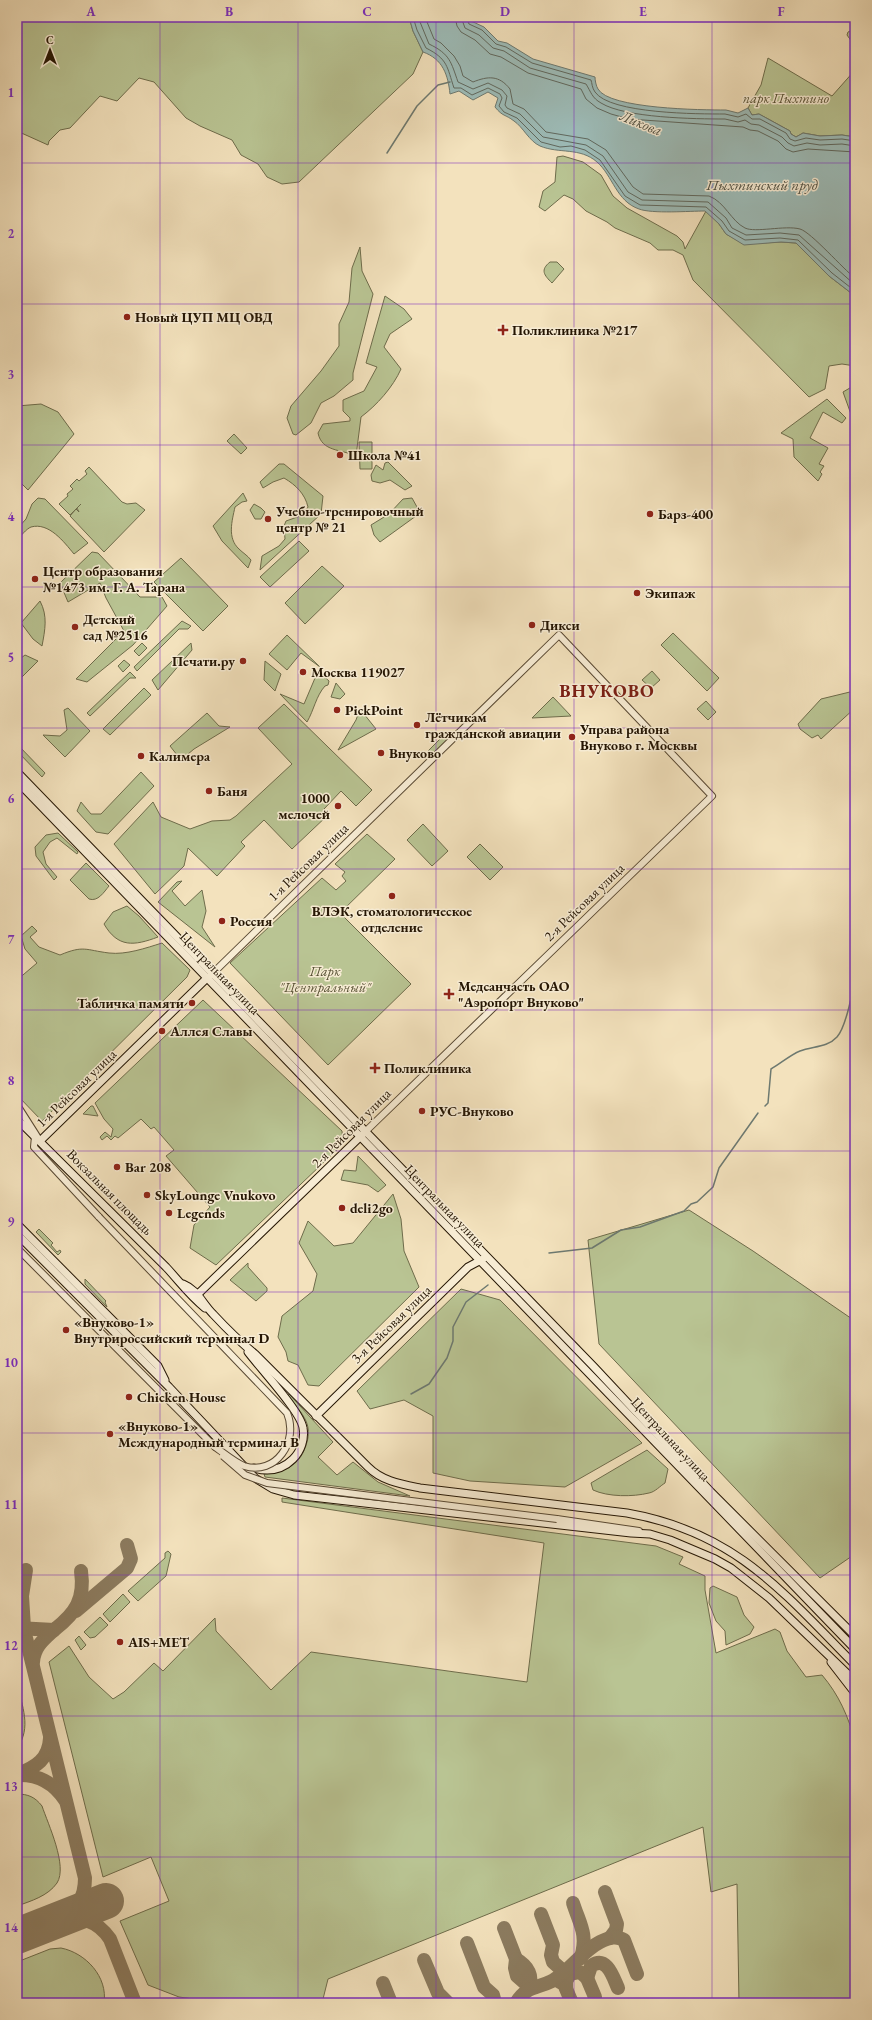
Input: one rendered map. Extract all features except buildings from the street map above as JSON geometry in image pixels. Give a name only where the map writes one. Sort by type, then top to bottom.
[{"type":"main road","name":"Центральная улица","points":[[17,772],[210,976]]},
{"type":"main road","name":"Центральная улица","points":[[17,781],[594,1367],[711,1492],[855,1636]]},
{"type":"main road","name":"1-я Рейсовая улица","points":[[38,1138],[210,976]]},
{"type":"main road","name":"Вокзальная площадь","points":[[17,1119],[38,1138],[183,1284],[188,1294],[212,1313]]},
{"type":"main road","name":"Центральная улица","points":[[363,1134],[479,1260],[855,1649]]},
{"type":"main road","name":"2-я Рейсовая улица","points":[[198,1294],[363,1134]]},
{"type":"main road","points":[[17,1224],[158,1366],[169,1387]]},
{"type":"main road","points":[[17,1234],[169,1387],[242,1465],[255,1478],[268,1486],[294,1495],[650,1534],[693,1549],[731,1568],[769,1598],[855,1681]]},
{"type":"main road","name":"3-я Рейсовая улица","points":[[316,1416],[468,1267],[479,1260],[487,1258]]},
{"type":"main road","name":"Вокзальная площадь","points":[[183,1284],[191,1287],[212,1313],[238,1340],[255,1354],[372,1471],[398,1484],[448,1492],[627,1513],[660,1520],[692,1531],[735,1553],[761,1572],[855,1665]]},
{"type":"main road","points":[[75,1294],[87,1294]]},
{"type":"main road","points":[[238,1340],[300,1419],[304,1433],[303,1442],[296,1456],[276,1470],[255,1469],[242,1465]]},
{"type":"main road","points":[[820,1647],[855,1693]]},
{"type":"street","name":"1-я Рейсовая улица","points":[[210,976],[559,635],[712,796]]},
{"type":"street","name":"2-я Рейсовая улица","points":[[363,1134],[712,796]]},
{"type":"street","points":[[17,1105],[38,1138],[34,1147],[99,1217],[281,1405],[288,1416],[291,1432],[289,1444],[279,1458],[267,1465],[258,1467],[244,1466],[215,1447]]},
{"type":"street","points":[[17,1248],[238,1470],[260,1482],[557,1519],[650,1534]]},
{"type":"green space","points":[[17,17],[409,17],[413,31],[423,52],[413,74],[299,182],[282,184],[267,177],[258,164],[241,155],[232,140],[186,118],[154,82],[139,78],[117,101],[100,96],[70,128],[60,130],[49,141],[48,145],[17,131]]},
{"type":"green space","points":[[855,29],[855,42],[852,42],[847,35],[848,32]]},
{"type":"green space","name":"парк Пыхтино","points":[[768,58],[832,96],[855,70],[855,137],[842,135],[820,136],[803,133],[796,137],[791,134],[790,131],[759,114],[752,115],[748,108],[761,85]]},
{"type":"green space","points":[[563,156],[583,162],[601,175],[613,196],[627,208],[677,236],[683,242],[685,249],[706,211],[719,224],[726,234],[744,244],[781,242],[796,243],[829,276],[855,296],[855,366],[842,364],[829,366],[825,389],[809,397],[693,280],[683,255],[673,250],[658,250],[650,243],[615,228],[586,211],[573,199],[564,195],[545,211],[539,207],[543,191],[555,182],[557,157]]},
{"type":"green space","points":[[360,247],[362,271],[373,294],[353,373],[353,380],[334,396],[321,403],[311,423],[296,435],[293,434],[287,418],[291,406],[321,371],[339,346],[339,324],[349,302],[352,268]]},
{"type":"green space","points":[[550,262],[557,262],[564,269],[552,283],[544,272],[545,268]]},
{"type":"green space","points":[[385,296],[404,309],[412,319],[390,334],[384,347],[401,369],[398,376],[384,395],[361,417],[356,456],[328,447],[320,439],[318,433],[323,424],[350,421],[350,418],[343,411],[343,400],[364,391],[377,367],[366,363]]},
{"type":"green space","points":[[855,385],[855,420],[852,417],[843,392]]},
{"type":"green space","points":[[827,399],[846,418],[842,423],[823,412],[810,438],[828,448],[819,464],[824,466],[820,472],[822,474],[818,481],[794,457],[793,439],[781,433]]},
{"type":"green space","points":[[41,404],[58,412],[74,434],[28,490],[17,479],[17,406]]},
{"type":"green space","points":[[234,434],[247,448],[241,454],[227,441]]},
{"type":"green space","points":[[359,442],[372,442],[372,469],[360,469]]},
{"type":"green space","points":[[388,462],[412,486],[405,490],[390,480],[380,483],[372,481],[371,475],[376,465],[383,470],[385,463]]},
{"type":"green space","points":[[279,464],[284,464],[323,496],[321,514],[260,570],[262,556],[279,546],[285,539],[284,526],[286,521],[303,515],[308,507],[305,498],[299,490],[284,478],[263,488],[260,482]]},
{"type":"green space","points":[[89,467],[122,502],[127,504],[136,503],[145,510],[104,552],[70,516],[76,509],[70,515],[59,504],[73,489],[70,486],[77,479],[79,481],[87,474],[85,471]]},
{"type":"green space","points":[[243,493],[247,501],[242,502],[235,507],[231,529],[235,545],[251,560],[248,568],[222,541],[213,526]]},
{"type":"green space","points":[[38,498],[45,499],[88,543],[74,554],[56,534],[44,527],[38,526],[29,528],[17,540],[17,529],[26,519],[32,504]]},
{"type":"green space","points":[[412,498],[417,507],[416,516],[380,542],[374,535],[371,525],[389,514],[403,499]]},
{"type":"green space","points":[[254,504],[265,512],[261,519],[255,519],[250,510]]},
{"type":"green space","points":[[299,541],[309,551],[270,587],[260,577]]},
{"type":"green space","points":[[92,552],[98,553],[140,597],[162,597],[167,606],[133,645],[87,682],[76,679],[124,631],[106,598],[100,583],[68,602],[60,583]]},
{"type":"green space","points":[[181,558],[228,606],[203,631],[154,582]]},
{"type":"green space","points":[[322,566],[344,586],[305,624],[285,603]]},
{"type":"green space","points":[[40,601],[45,618],[42,646],[33,639],[21,623]]},
{"type":"green space","points":[[182,621],[191,626],[188,629],[179,629],[137,671],[134,667]]},
{"type":"green space","points":[[673,633],[719,678],[707,691],[661,645]]},
{"type":"green space","points":[[287,635],[320,667],[301,653],[287,670],[269,654]]},
{"type":"green space","points":[[142,643],[147,648],[139,656],[134,651]]},
{"type":"green space","points":[[191,643],[192,650],[158,690],[152,680]]},
{"type":"green space","points":[[25,655],[38,661],[17,682],[17,661]]},
{"type":"green space","points":[[124,660],[130,665],[123,672],[118,666]]},
{"type":"green space","points":[[265,661],[281,674],[275,691],[264,680]]},
{"type":"green space","points":[[318,671],[329,681],[328,685],[325,686],[319,694],[307,722],[280,694],[304,704]]},
{"type":"green space","points":[[652,671],[660,680],[651,688],[642,680]]},
{"type":"green space","points":[[130,672],[136,678],[130,678],[90,716],[87,713]]},
{"type":"green space","points":[[336,683],[345,694],[340,699],[331,697]]},
{"type":"green space","points":[[144,688],[151,695],[110,735],[103,729]]},
{"type":"green space","points":[[854,691],[855,708],[821,739],[818,735],[812,738],[800,729],[798,724],[821,699]]},
{"type":"green space","points":[[553,697],[571,716],[532,718]]},
{"type":"green space","points":[[706,701],[716,712],[708,720],[697,709]]},
{"type":"green space","points":[[284,704],[372,790],[356,806],[341,791],[324,809],[329,814],[292,849],[264,820],[241,842],[245,846],[217,876],[188,848],[184,866],[155,894],[114,844],[153,802],[161,817],[190,829],[212,821],[230,820],[236,816],[292,764],[258,728]]},
{"type":"green space","points":[[68,708],[90,731],[65,757],[43,735],[60,736],[67,730],[64,710]]},
{"type":"green space","points":[[360,709],[376,729],[338,750],[356,720]]},
{"type":"green space","points":[[207,713],[219,726],[230,727],[194,749],[181,760],[170,746]]},
{"type":"green space","points":[[446,733],[449,739],[431,757],[427,757],[425,754]]},
{"type":"green space","points":[[17,744],[45,773],[42,777],[17,751]]},
{"type":"green space","points":[[141,772],[154,786],[108,834],[96,832],[77,811],[81,802],[91,814],[101,814]]},
{"type":"green space","points":[[423,824],[448,851],[432,866],[407,840]]},
{"type":"green space","points":[[58,833],[78,852],[77,854],[57,838],[50,842],[43,852],[46,864],[57,877],[54,880],[36,856],[35,847],[46,835]]},
{"type":"green space","name":"Парк \"Центральный\"","points":[[367,834],[395,859],[340,913],[411,984],[328,1065],[230,963],[322,878],[336,890],[346,881],[342,876],[345,872],[335,864]]},
{"type":"green space","points":[[480,844],[503,867],[490,880],[467,857]]},
{"type":"green space","points":[[86,863],[109,886],[98,898],[92,900],[89,899],[70,880]]},
{"type":"green space","points":[[182,881],[172,891],[185,906],[202,890],[206,911],[202,927],[215,947],[158,902],[177,882]]},
{"type":"green space","points":[[127,906],[139,916],[158,937],[141,942],[127,943],[121,941],[109,932],[104,924],[113,912]]},
{"type":"green space","points":[[32,926],[37,931],[30,937],[39,947],[60,955],[80,949],[109,953],[122,953],[136,951],[162,943],[190,970],[187,977],[42,1121],[17,1095],[17,1018],[19,1013],[17,1010],[17,980],[37,963],[25,949],[21,936]]},
{"type":"green space","points":[[203,1000],[342,1131],[343,1144],[216,1265],[190,1248],[194,1225],[210,1207],[166,1156],[174,1150],[154,1127],[151,1129],[141,1119],[118,1138],[115,1136],[111,1140],[107,1136],[102,1140],[100,1137],[105,1132],[111,1137],[113,1129],[104,1119],[95,1103]]},
{"type":"green space","points":[[91,1106],[93,1106],[98,1116],[83,1114]]},
{"type":"green space","points":[[358,1156],[386,1185],[378,1192],[368,1185],[341,1180],[344,1170],[356,1171]]},
{"type":"green space","points":[[393,1194],[401,1219],[404,1251],[419,1287],[319,1386],[308,1385],[298,1365],[288,1361],[286,1352],[278,1337],[282,1316],[313,1291],[317,1274],[299,1243],[308,1221],[334,1246],[353,1243]]},
{"type":"green space","points":[[689,1210],[753,1251],[855,1321],[855,1554],[820,1578],[599,1344],[588,1240]]},
{"type":"green space","points":[[39,1229],[53,1243],[51,1245],[57,1252],[60,1250],[61,1252],[58,1255],[36,1232]]},
{"type":"green space","points":[[248,1263],[248,1267],[267,1288],[267,1291],[256,1301],[230,1280]]},
{"type":"green space","points":[[85,1279],[106,1301],[107,1307],[85,1284]]},
{"type":"green space","points":[[461,1289],[500,1300],[642,1443],[565,1487],[470,1481],[433,1473],[433,1416],[404,1400],[370,1409],[357,1391]]},
{"type":"green space","points":[[289,1394],[333,1442],[318,1457],[337,1475],[353,1462],[378,1482],[410,1496],[265,1477],[264,1474],[286,1469],[297,1462],[307,1442],[307,1424],[302,1414],[288,1396]]},
{"type":"green space","points":[[647,1450],[668,1469],[665,1483],[657,1489],[649,1493],[628,1496],[606,1494],[593,1490],[591,1483]]},
{"type":"green space","points":[[282,1498],[656,1546],[683,1557],[679,1564],[705,1576],[705,1590],[716,1653],[775,1629],[780,1632],[787,1651],[806,1677],[822,1675],[833,1690],[846,1714],[855,1741],[855,2003],[739,2003],[737,1884],[711,1892],[703,1827],[328,1979],[322,2003],[222,2003],[179,1997],[148,1985],[120,1921],[169,1901],[151,1857],[103,1877],[49,1662],[69,1646],[89,1677],[113,1699],[124,1692],[154,1663],[163,1671],[215,1618],[216,1631],[271,1690],[311,1652],[527,1682],[544,1543],[282,1502]]},
{"type":"green space","points":[[168,1551],[171,1554],[166,1576],[138,1601],[128,1591],[165,1558],[165,1553]]},
{"type":"green space","points":[[713,1586],[737,1597],[744,1615],[754,1627],[750,1634],[726,1645],[725,1631],[716,1621],[709,1603],[710,1588]]},
{"type":"green space","points":[[123,1594],[130,1602],[110,1622],[103,1614]]},
{"type":"green space","points":[[100,1617],[108,1625],[95,1637],[90,1638],[84,1632]]},
{"type":"green space","points":[[79,1636],[86,1645],[81,1650],[75,1640]]},
{"type":"green space","points":[[17,1683],[23,1708],[25,1725],[22,1740],[17,1748]]},
{"type":"green space","points":[[17,1794],[31,1797],[37,1800],[42,1806],[59,1856],[60,1876],[53,1888],[39,1898],[17,1906]]},
{"type":"green space","points":[[61,1948],[79,1955],[87,1961],[99,1975],[104,1993],[104,2003],[17,2003],[17,1962],[50,1949]]},
{"type":"water","name":"Пыхтинский пруд","points":[[409,17],[470,17],[471,21],[484,27],[498,41],[507,43],[533,59],[595,77],[598,89],[606,96],[619,101],[657,107],[697,110],[726,110],[738,113],[748,108],[752,115],[759,114],[790,131],[791,134],[796,137],[803,133],[820,136],[842,135],[855,137],[855,296],[829,276],[796,243],[781,242],[744,245],[726,234],[719,224],[705,211],[662,212],[645,211],[639,209],[625,200],[607,174],[597,162],[590,157],[577,152],[555,150],[536,144],[517,124],[502,114],[495,107],[498,98],[488,92],[473,100],[459,91],[450,94],[448,80],[443,68],[440,63],[430,55],[423,52],[413,31]]},
{"type":"waterway","points":[[387,153],[417,106],[438,85],[450,82]]},
{"type":"waterway","points":[[765,1106],[768,1103],[771,1069],[796,1053],[805,1049],[824,1045],[833,1041],[837,1037],[846,1016],[855,974]]},
{"type":"waterway","points":[[549,1253],[592,1248],[621,1230],[640,1227],[684,1211],[691,1204],[697,1202],[713,1187],[719,1168],[758,1113]]},
{"type":"waterway","points":[[411,1394],[429,1384],[447,1358],[453,1341],[453,1327],[466,1302],[488,1285]]},
{"type":"taxiway","points":[[76,1611],[127,1568],[131,1559],[127,1545]]},
{"type":"taxiway","points":[[24,1628],[22,1596],[26,1570]]},
{"type":"taxiway","points":[[17,1628],[54,1630],[62,1624],[73,1611],[80,1597],[82,1590],[81,1571]]},
{"type":"taxiway","points":[[17,1619],[22,1626],[26,1638],[85,1878],[82,1897],[75,1907],[60,1920]]},
{"type":"taxiway","points":[[33,1662],[37,1648],[54,1630]]},
{"type":"taxiway","points":[[18,1774],[36,1765],[44,1757],[47,1752],[50,1738]]},
{"type":"taxiway","points":[[17,1775],[31,1776],[50,1784],[65,1800]]},
{"type":"taxiway","points":[[605,1892],[617,1924],[616,1930],[610,1938]]},
{"type":"taxiway","points":[[573,1903],[582,1930],[584,1942],[581,1958]]},
{"type":"taxiway","points":[[541,1914],[553,1945],[551,1955],[553,1962],[562,1970],[572,1972]]},
{"type":"taxiway","points":[[61,1920],[76,1919],[88,1921],[100,1928],[105,1933],[110,1939],[135,2003]]},
{"type":"taxiway","points":[[504,1928],[516,1959],[515,1968],[517,1976],[525,1983],[535,1987]]},
{"type":"taxiway","points":[[516,2003],[528,1991],[552,1981],[565,1972],[594,1946],[609,1938],[615,1937],[624,1940],[637,1974]]},
{"type":"taxiway","points":[[467,1943],[484,1987],[493,1995],[495,2003]]},
{"type":"taxiway","points":[[516,1959],[524,1965],[529,1972],[530,1984],[528,1989]]},
{"type":"taxiway","points":[[424,1960],[438,1993],[448,2003]]},
{"type":"taxiway","points":[[587,1978],[591,1966],[601,1963],[609,1969],[618,1988]]},
{"type":"taxiway","points":[[566,1987],[566,1981],[570,1974],[580,1972],[587,1978],[595,1997]]},
{"type":"taxiway","points":[[560,1982],[564,1984],[572,2003]]},
{"type":"taxiway","points":[[383,1983],[391,2003]]},
{"type":"runway","points":[[17,1936],[106,1901]]},
{"type":"place","name":"Новый ЦУП МЦ ОВД","points":[[127,317]]},
{"type":"place","name":"Поликлиника №217","points":[[503,330]]},
{"type":"place","name":"Школа №41","points":[[340,455]]},
{"type":"place","name":"Барз-400","points":[[650,514]]},
{"type":"place","name":"Учебно-тренировочный центр № 21","points":[[268,519]]},
{"type":"place","name":"Центр образования №1473 им. Г. А. Тарана","points":[[35,579]]},
{"type":"place","name":"Экипаж","points":[[637,593]]},
{"type":"place","name":"Дикси","points":[[532,625]]},
{"type":"place","name":"Детский сад №2516","points":[[75,627]]},
{"type":"place","name":"Печати.ру","points":[[243,661]]},
{"type":"place","name":"Москва 119027","points":[[303,672]]},
{"type":"place","name":"PickPoint","points":[[337,710]]},
{"type":"place","name":"Лётчикам гражданской авиации","points":[[417,725]]},
{"type":"place","name":"Управа района Внуково г. Москвы","points":[[572,737]]},
{"type":"place","name":"Внуково","points":[[381,753]]},
{"type":"place","name":"Калимера","points":[[141,756]]},
{"type":"place","name":"Баня","points":[[209,791]]},
{"type":"place","name":"1000 мелочей","points":[[338,806]]},
{"type":"place","name":"ВЛЭК, стоматологическое отделение","points":[[392,896]]},
{"type":"place","name":"Россия","points":[[222,921]]},
{"type":"place","name":"Медсанчасть ОАО \"Аэропорт Внуково\"","points":[[449,994]]},
{"type":"place","name":"Табличка памяти","points":[[192,1003]]},
{"type":"place","name":"Аллея Славы","points":[[162,1031]]},
{"type":"place","name":"Поликлиника","points":[[375,1068]]},
{"type":"place","name":"РУС-Внуково","points":[[422,1111]]},
{"type":"place","name":"Bar 208","points":[[117,1167]]},
{"type":"place","name":"SkyLounge Vnukovo","points":[[147,1195]]},
{"type":"place","name":"deli2go","points":[[342,1208]]},
{"type":"place","name":"Legends","points":[[169,1213]]},
{"type":"place","name":"«Внуково-1» Внутрироссийский терминал D","points":[[66,1330]]},
{"type":"place","name":"Chicken House","points":[[129,1397]]},
{"type":"place","name":"«Внуково-1» Международный терминал B","points":[[110,1434]]},
{"type":"place","name":"AIS+MET","points":[[120,1642]]},
{"type":"district","name":"ВНУКОВО","points":[[607,691]]},
{"type":"water label","name":"Ликова","points":[[641,123]]}]
